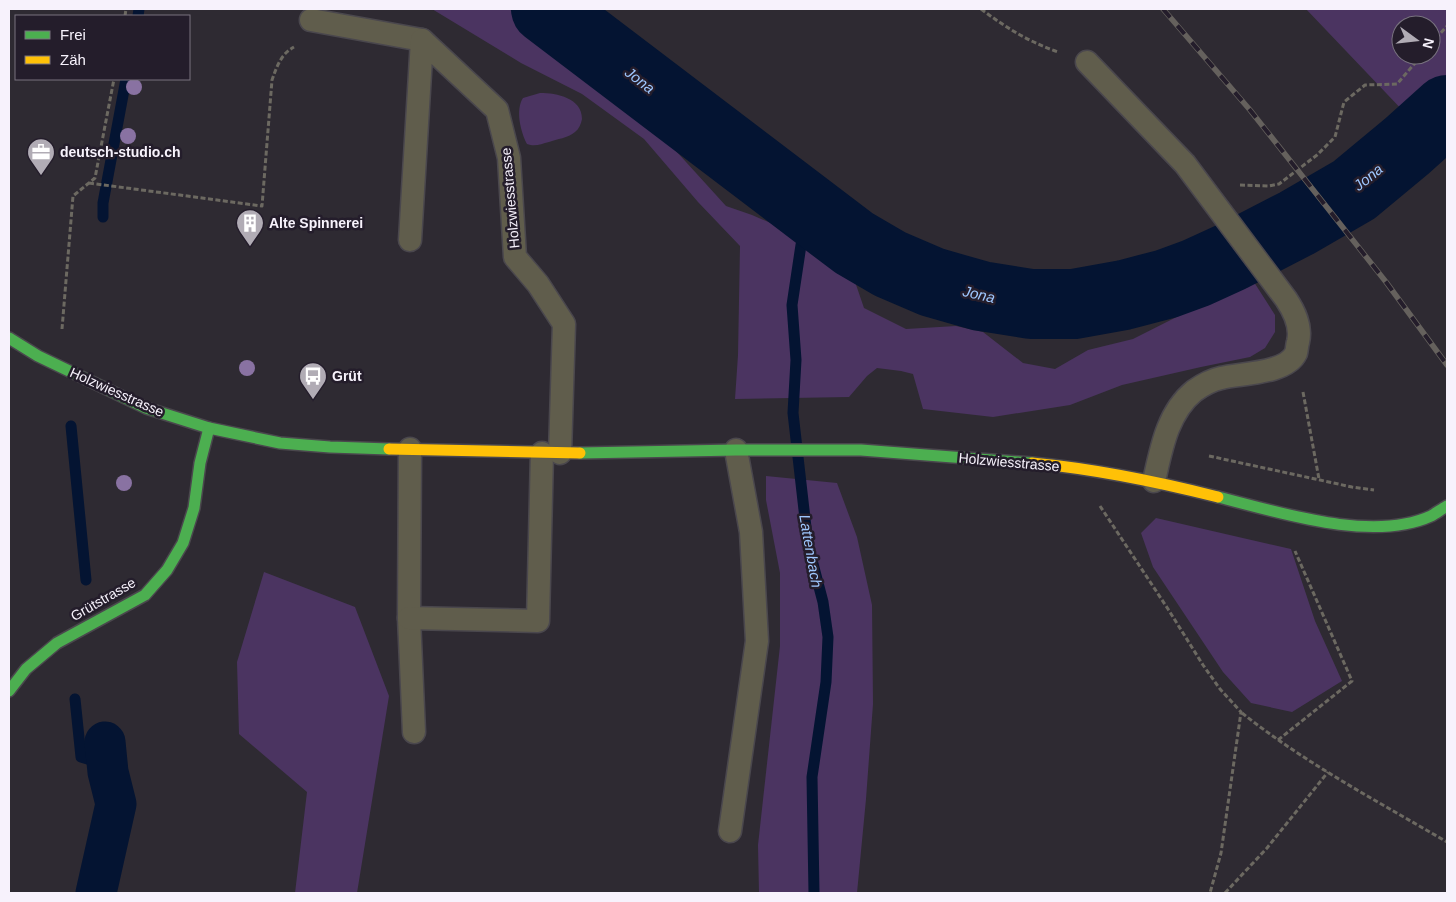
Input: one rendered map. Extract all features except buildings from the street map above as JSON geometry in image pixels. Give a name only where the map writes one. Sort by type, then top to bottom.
[{"type":"street","name":"Holzwiesstrasse","points":[[9,338],[38,356],[146,408],[209,428],[280,443],[330,447],[551,453],[861,450],[1075,467],[1154,481],[1304,518],[1362,527],[1406,523],[1430,516],[1447,506]]},
{"type":"street","name":"Grütstrasse","points":[[9,692],[26,669],[57,643],[145,594],[167,570],[183,543],[194,508],[200,463],[209,428]]},
{"type":"lane","points":[[311,20],[422,40],[410,240]]},
{"type":"lane","name":"Holzwiesstrasse","points":[[422,40],[497,110],[509,158],[515,257],[538,284],[564,324],[551,453]]},
{"type":"lane","points":[[1087,62],[1164,141],[1199,182],[1294,310],[1299,338],[1296,353],[1287,363],[1269,370],[1220,378],[1194,391],[1174,414],[1162,446],[1154,481]]},
{"type":"lane","points":[[410,449],[409,618],[414,732]]},
{"type":"lane","points":[[730,831],[757,642],[751,532],[740,450]]},
{"type":"lane","points":[[409,618],[538,621],[551,453]]},
{"type":"path","points":[[981,9],[1030,41],[1087,62]]},
{"type":"path","points":[[89,183],[262,206],[272,80],[284,53],[298,46]]},
{"type":"path","points":[[1199,182],[1269,186],[1279,184],[1335,137],[1344,102],[1365,85],[1397,84],[1413,65]]},
{"type":"path","points":[[62,335],[73,196],[95,178],[114,80]]},
{"type":"path","points":[[1296,353],[1319,480],[1376,490]]},
{"type":"path","points":[[1075,467],[1168,609],[1202,665],[1241,712],[1278,740],[1328,772],[1447,842]]},
{"type":"path","points":[[1278,740],[1352,682],[1294,549]]},
{"type":"path","points":[[1210,893],[1221,853],[1241,712]]},
{"type":"path","points":[[1225,893],[1267,848],[1328,772]]},
{"type":"shaded area","points":[[432,9],[509,9],[588,68],[656,129],[726,206],[808,239],[851,270],[864,308],[906,329],[956,326],[983,332],[1023,363],[1055,369],[1088,350],[1133,339],[1252,279],[1275,315],[1275,332],[1265,348],[1250,357],[1122,385],[1070,405],[993,417],[923,409],[913,374],[877,368],[867,376],[849,397],[735,399],[738,355],[740,246],[698,202],[644,139],[582,94],[521,63]]},
{"type":"shaded area","points":[[1306,9],[1447,9],[1447,157]]},
{"type":"shaded area","points":[[540,93],[554,94],[567,98],[578,106],[582,119],[578,129],[569,136],[530,145],[527,144],[523,134],[519,109],[523,98]]},
{"type":"shaded area","points":[[766,476],[837,483],[857,537],[872,605],[873,704],[857,893],[759,893],[758,845],[780,646],[780,573],[766,500]]},
{"type":"shaded area","points":[[1156,518],[1291,549],[1315,621],[1342,681],[1292,712],[1251,703],[1223,672],[1153,567],[1141,533]]},
{"type":"shaded area","points":[[264,572],[355,607],[389,696],[357,893],[295,893],[307,792],[239,734],[237,662]]},
{"type":"waterway","points":[[138,15],[139,9]]},
{"type":"waterway","name":"Jona","points":[[546,9],[854,243],[890,264],[932,282],[981,296],[1031,304],[1074,304],[1124,295],[1166,284],[1231,257],[1297,223],[1354,190],[1447,110]]},
{"type":"waterway","points":[[103,217],[103,203],[126,80]]},
{"type":"waterway","name":"Lattenbach","points":[[810,209],[801,245],[792,305],[796,360],[793,413],[808,545],[823,602],[828,637],[826,682],[812,777],[814,893]]},
{"type":"waterway","points":[[71,426],[86,580]]},
{"type":"waterway","points":[[75,699],[81,757],[94,761],[108,772]]},
{"type":"waterway","points":[[96,893],[116,804],[108,772],[105,742]]},
{"type":"railway","points":[[1163,9],[1250,110],[1386,282],[1447,365]]},
{"type":"traffic: fast","points":[[9,338],[38,356],[146,408],[209,428],[280,443],[389,449]]},
{"type":"traffic: fast","points":[[9,691],[26,669],[57,643],[145,595],[167,570],[183,543],[194,508],[200,463],[209,428]]},
{"type":"traffic: fast","points":[[580,453],[861,450],[1032,463]]},
{"type":"traffic: fast","points":[[1218,497],[1296,517],[1353,526],[1381,527],[1407,524],[1431,516],[1447,506]]},
{"type":"traffic: slow","points":[[389,449],[580,453]]},
{"type":"traffic: slow","points":[[1032,463],[1125,476],[1218,497]]},
{"type":"place","name":"deutsch-studio.ch","points":[[41,176]]},
{"type":"place","name":"Alte Spinnerei","points":[[250,247]]},
{"type":"place","name":"Grüt","points":[[313,400]]}]
